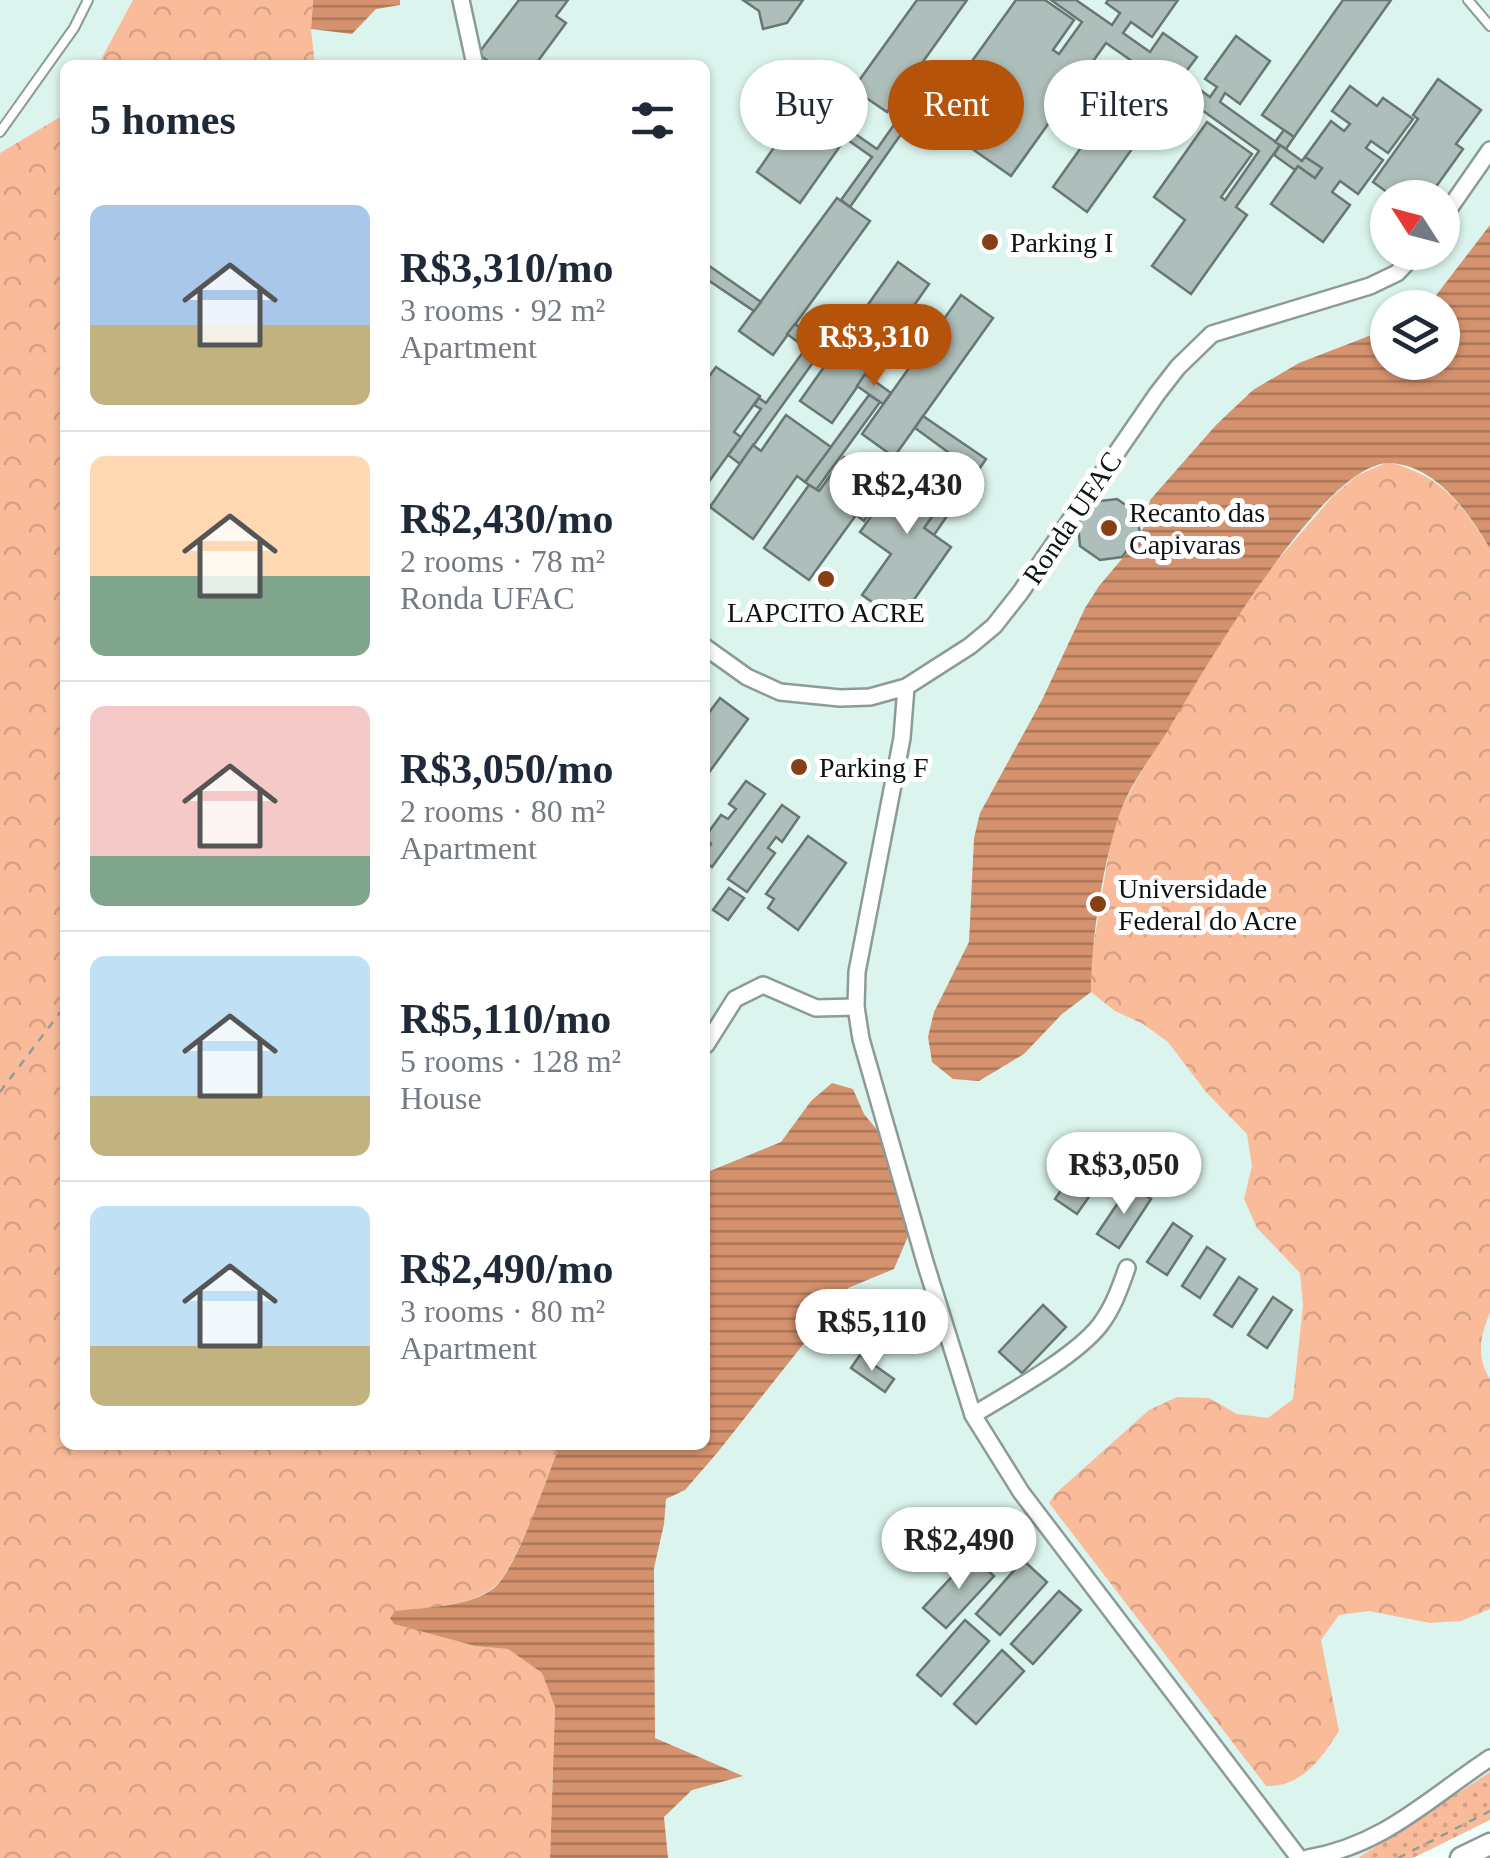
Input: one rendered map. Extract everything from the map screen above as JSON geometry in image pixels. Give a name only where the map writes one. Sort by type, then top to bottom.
[{"type":"street","points":[[461,0],[474,60]]},
{"type":"street","points":[[1460,192],[1490,150]]},
{"type":"street","name":"Ronda UFAC","points":[[710,651],[780,692],[840,698],[870,697],[906,688],[994,626],[1157,394],[1212,334],[1370,286],[1400,270]]},
{"type":"street","points":[[906,688],[902,738],[856,972],[856,1007],[861,1039],[924,1262],[973,1416],[1021,1492],[1298,1858]]},
{"type":"street","points":[[710,1038],[734,999],[763,984],[816,1008],[856,1007]]},
{"type":"street","points":[[973,1416],[1099,1327],[1115,1301],[1127,1268]]},
{"type":"street","points":[[1308,1858],[1339,1852],[1373,1838],[1490,1758]]},
{"type":"street","points":[[1461,1858],[1490,1844]]},
{"type":"lane","points":[[0,132],[74,28],[88,0]]},
{"type":"lane","points":[[1468,0],[1490,26]]},
{"type":"path","points":[[0,1092],[60,1013]]},
{"type":"path","points":[[1398,1858],[1490,1811]]},
{"type":"shaded area","points":[[0,0],[133,0],[101,60],[60,60],[60,117],[0,153]]},
{"type":"shaded area","name":"Universidade Federal do Acre","points":[[313,0],[1490,0],[1490,1772],[1358,1858],[550,1858],[555,1707],[395,1611],[467,1600],[494,1588],[510,1565],[558,1450],[710,1450],[710,60],[314,60]]},
{"type":"shaded area","points":[[313,0],[400,0],[400,5],[376,9],[352,34],[311,29]]},
{"type":"shaded area","points":[[1490,225],[1490,549],[1450,494],[1422,472],[1407,466],[1390,463],[1363,472],[1332,496],[1300,531],[1236,619],[1125,802],[1103,877],[1091,992],[1062,1014],[1024,1054],[979,1081],[953,1079],[932,1062],[928,1037],[934,1012],[969,942],[974,838],[980,813],[1042,700],[1085,608],[1145,525],[1150,500],[1216,425],[1253,390],[1299,363],[1370,336],[1370,380],[1460,380],[1460,290],[1440,290],[1455,270],[1460,270],[1460,264]]},
{"type":"shaded area","points":[[832,1083],[853,1089],[864,1114],[883,1137],[909,1234],[894,1269],[848,1288],[717,1453],[685,1490],[666,1499],[654,1568],[655,1738],[743,1776],[692,1790],[664,1817],[668,1858],[550,1858],[555,1707],[542,1673],[508,1649],[475,1646],[394,1624],[390,1618],[395,1611],[460,1603],[494,1588],[522,1543],[558,1450],[710,1450],[710,1171],[781,1142],[811,1101]]},
{"type":"green space","points":[[133,0],[313,0],[314,60],[101,60]]},
{"type":"green space","points":[[60,117],[60,1450],[558,1450],[522,1542],[494,1587],[473,1599],[396,1611],[390,1618],[395,1624],[475,1646],[508,1649],[542,1673],[555,1707],[550,1858],[0,1858],[0,153]]},
{"type":"green space","points":[[1388,462],[1423,475],[1448,493],[1490,549],[1490,1313],[1481,1346],[1490,1379],[1490,1609],[1461,1621],[1430,1623],[1369,1611],[1339,1615],[1321,1640],[1339,1731],[1317,1761],[1300,1776],[1266,1786],[1049,1503],[1149,1410],[1177,1397],[1209,1398],[1237,1414],[1268,1418],[1293,1399],[1303,1305],[1300,1273],[1257,1228],[1244,1199],[1252,1166],[1247,1134],[1206,1092],[1168,1042],[1091,992],[1091,960],[1111,839],[1137,779],[1233,621],[1270,569],[1333,496],[1358,475]]},
{"type":"green space","points":[[1490,1772],[1490,1820],[1413,1858],[1358,1858]]},
{"type":"building","points":[[519,0],[568,0],[556,16],[566,23],[539,60],[487,60],[478,54]]},
{"type":"building","points":[[743,0],[803,0],[787,23],[763,29],[759,11]]},
{"type":"building","points":[[917,0],[967,0],[924,60],[888,60],[887,112],[868,99],[868,68]]},
{"type":"building","points":[[1016,0],[1045,0],[1074,20],[1053,50],[1059,54],[1082,22],[1051,0],[1076,0],[1112,25],[1120,13],[1106,3],[1108,0],[1178,0],[1152,37],[1131,22],[1123,33],[1150,52],[1163,33],[1197,57],[1130,60],[1106,43],[1094,60],[1044,60],[1044,130],[1011,176],[974,150],[1024,150],[1024,60],[973,60]]},
{"type":"building","points":[[1343,0],[1391,0],[1294,137],[1262,115]]},
{"type":"building","points":[[1236,36],[1270,61],[1240,104],[1225,93],[1220,102],[1280,145],[1236,207],[1247,215],[1191,294],[1152,266],[1185,220],[1154,197],[1187,150],[1204,150],[1207,122],[1252,154],[1221,197],[1225,200],[1259,151],[1204,112],[1204,93],[1210,97],[1217,87],[1205,79]]},
{"type":"building","points":[[1438,79],[1481,110],[1456,144],[1463,149],[1441,180],[1374,180],[1418,119],[1413,115]]},
{"type":"building","points":[[1350,86],[1377,106],[1383,98],[1413,119],[1388,153],[1371,141],[1366,148],[1383,160],[1358,194],[1340,181],[1332,192],[1350,205],[1323,242],[1271,204],[1298,166],[1315,178],[1322,168],[1305,157],[1331,121],[1344,131],[1350,124],[1332,111]]},
{"type":"building","points":[[1284,130],[1294,137],[1286,149],[1275,142]]},
{"type":"building","points":[[888,133],[890,150],[850,207],[841,200],[872,157],[862,150],[868,150],[868,143],[877,149]]},
{"type":"building","points":[[1280,145],[1302,161],[1305,157],[1322,168],[1315,178],[1274,155]]},
{"type":"building","points":[[772,150],[837,150],[800,203],[757,172]]},
{"type":"building","points":[[1079,150],[1131,150],[1087,212],[1053,187]]},
{"type":"building","points":[[837,198],[870,221],[773,355],[739,331]]},
{"type":"building","points":[[898,262],[929,284],[832,423],[800,401]]},
{"type":"building","points":[[710,266],[761,302],[754,311],[710,281]]},
{"type":"building","points":[[961,295],[993,318],[894,457],[862,434]]},
{"type":"building","points":[[795,324],[834,351],[826,363],[817,357],[740,464],[728,455],[761,409],[754,405],[759,398],[766,403],[806,348],[787,334]]},
{"type":"building","points":[[716,367],[760,396],[734,432],[741,437],[710,480],[710,375]]},
{"type":"building","points":[[865,374],[891,393],[883,404],[857,386]]},
{"type":"building","points":[[869,395],[880,402],[816,490],[805,482]]},
{"type":"building","points":[[786,415],[831,447],[805,482],[797,476],[753,539],[710,507],[753,445],[761,451]]},
{"type":"building","points":[[923,416],[986,459],[934,535],[924,528],[967,466],[915,428]]},
{"type":"building","points":[[915,455],[956,483],[924,528],[951,547],[899,621],[862,595],[891,554],[860,532]]},
{"type":"building","points":[[844,457],[887,488],[864,521],[856,515],[809,580],[764,548],[809,485],[819,491]]},
{"type":"building","name":"Recanto das Capivaras","points":[[1117,499],[1136,512],[1140,533],[1122,557],[1100,560],[1080,546],[1078,523],[1092,502]]},
{"type":"building","points":[[720,698],[748,719],[710,771],[710,711]]},
{"type":"building","points":[[746,781],[765,794],[712,867],[710,830],[721,815],[728,819],[736,809],[729,804]]},
{"type":"building","points":[[782,805],[799,817],[782,842],[776,837],[768,848],[775,853],[747,892],[728,879]]},
{"type":"building","points":[[808,836],[846,863],[798,930],[768,908],[774,899],[766,894]]},
{"type":"building","points":[[729,888],[744,898],[728,920],[713,910]]},
{"type":"building","points":[[1084,1157],[1106,1172],[1077,1214],[1055,1199]]},
{"type":"building","points":[[1130,1185],[1151,1199],[1119,1248],[1097,1234]]},
{"type":"building","points":[[1173,1223],[1192,1236],[1167,1275],[1147,1262]]},
{"type":"building","points":[[1207,1247],[1225,1259],[1200,1298],[1182,1286]]},
{"type":"building","points":[[1239,1277],[1257,1289],[1232,1327],[1214,1315]]},
{"type":"building","points":[[1273,1297],[1292,1310],[1267,1348],[1248,1335]]},
{"type":"building","points":[[1043,1305],[1066,1327],[1022,1373],[999,1352]]},
{"type":"building","points":[[860,1355],[894,1379],[885,1392],[851,1368]]},
{"type":"building","points":[[971,1556],[994,1576],[946,1628],[923,1608]]},
{"type":"building","points":[[1023,1560],[1047,1582],[1000,1635],[976,1614]]},
{"type":"building","points":[[1059,1591],[1081,1610],[1033,1664],[1011,1644]]},
{"type":"building","points":[[965,1620],[989,1641],[941,1696],[917,1675]]},
{"type":"building","points":[[1002,1650],[1024,1671],[976,1724],[954,1704]]},
{"type":"place","name":"Parking I","points":[[990,242]]},
{"type":"place","name":"Recanto das Capivaras","points":[[1109,528]]},
{"type":"place","name":"LAPCITO ACRE","points":[[826,579]]},
{"type":"place","name":"Parking F","points":[[799,767]]},
{"type":"place","name":"Universidade Federal do Acre","points":[[1098,904]]}]
